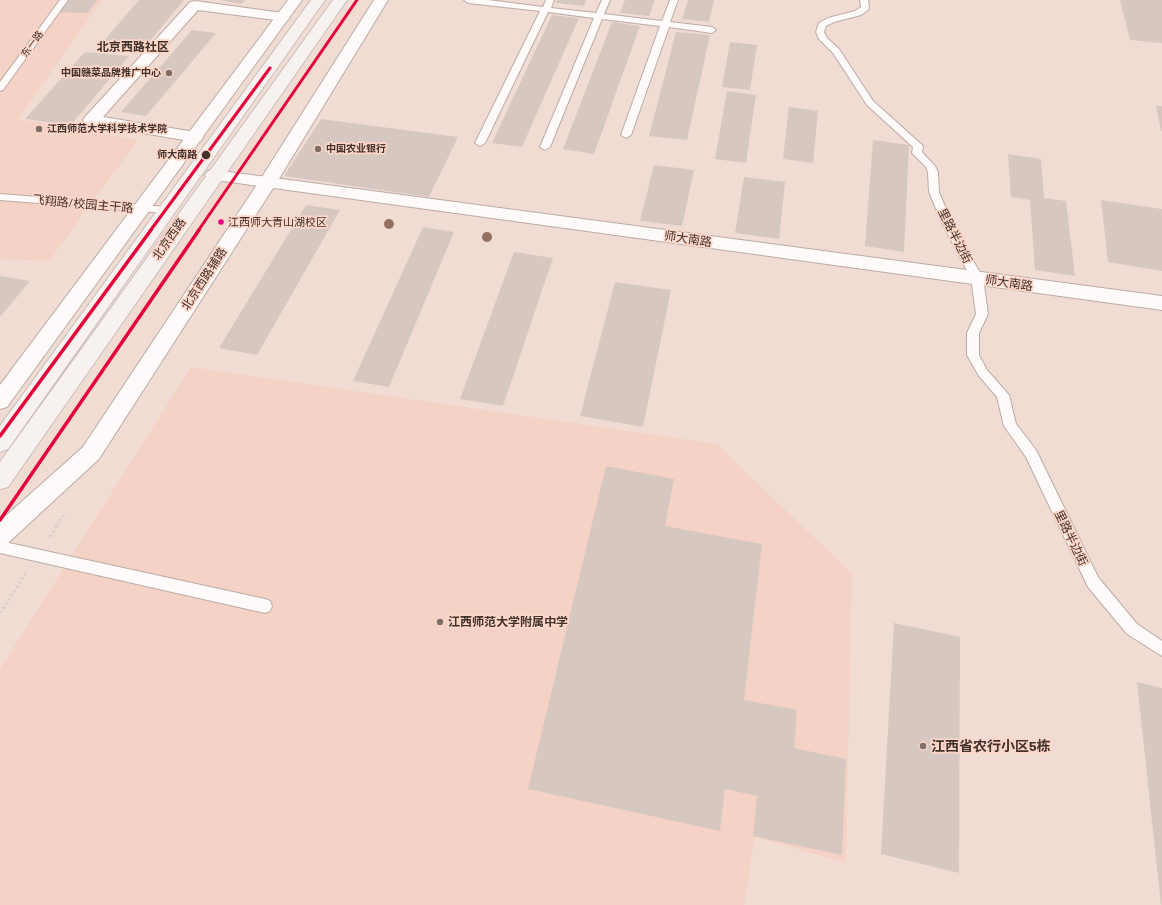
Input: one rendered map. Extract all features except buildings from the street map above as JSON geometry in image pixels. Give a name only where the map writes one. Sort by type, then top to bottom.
[{"type":"main road","points":[[0,401],[295,0]]},
{"type":"main road","name":"北京西路","points":[[0,442],[318,0]]},
{"type":"main road","name":"北京西路","points":[[0,480],[214,175],[340,0]]},
{"type":"main road","name":"北京西路辅路","points":[[0,536],[91,452],[268,182],[381,0]]},
{"type":"main road","points":[[195,137],[91,120],[195,5],[283,17]]},
{"type":"main road","name":"师大南路","points":[[214,175],[1162,303]]},
{"type":"lane","name":"东一路","points":[[0,88],[64,0]]},
{"type":"lane","points":[[468,0],[712,30]]},
{"type":"lane","points":[[480,143],[550,0]]},
{"type":"lane","points":[[545,147],[606,0]]},
{"type":"lane","points":[[626,135],[674,0]]},
{"type":"lane","name":"里路半边街","points":[[864,0],[865,8],[858,13],[831,20],[822,25],[820,32],[823,39],[836,51],[870,103],[918,146],[917,153],[930,166],[933,172],[934,192],[947,223],[976,278],[982,314],[973,333],[973,355],[983,374],[1003,396],[1010,426],[1031,454],[1093,582],[1132,629],[1162,649]]},
{"type":"lane","name":"飞翔路/校园主干路","points":[[0,197],[167,210]]},
{"type":"lane","points":[[0,547],[265,606]]},
{"type":"shaded area","name":"江西师范大学科学技术学院","points":[[0,0],[102,0],[18,119],[138,140],[49,261],[0,259]]},
{"type":"shaded area","name":"江西师范大学附属中学","points":[[191,367],[717,444],[852,574],[846,863],[755,837],[744,905],[0,905],[0,669]]},
{"type":"transit line","points":[[0,520],[357,0]]},
{"type":"transit line","points":[[0,436],[270,68]]},
{"type":"place","name":"中国赣菜品牌推广中心","points":[[169,73]]},
{"type":"place","name":"江西师范大学科学技术学院","points":[[39,129]]},
{"type":"place","name":"中国农业银行","points":[[318,149]]},
{"type":"place","name":"师大南路","points":[[206,155]]},
{"type":"place","name":"江西师大青山湖校区","points":[[221,222]]},
{"type":"place","name":"江西师范大学附属中学","points":[[440,622]]},
{"type":"place","name":"江西省农行小区5栋","points":[[923,746]]},
{"type":"district","name":"北京西路社区","points":[[133,47]]}]
